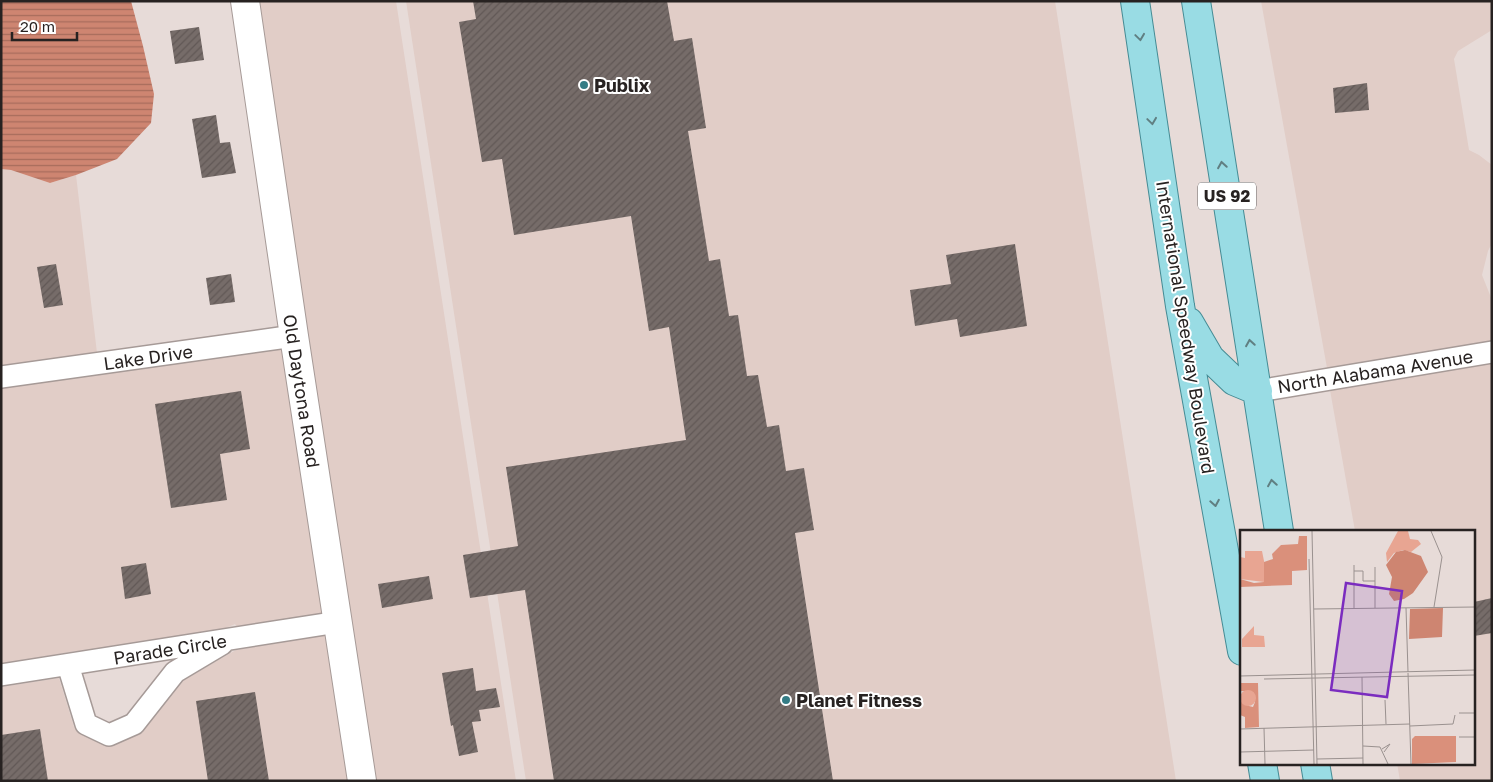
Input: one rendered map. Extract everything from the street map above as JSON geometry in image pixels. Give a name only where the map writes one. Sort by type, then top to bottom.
[{"type":"main road","name":"International Speedway Boulevard","points":[[1134,1],[1180,306],[1240,640]]},
{"type":"main road","name":"US 92","points":[[1196,1],[1279,530]]},
{"type":"main road","points":[[1180,306],[1210,358],[1234,381],[1258,391]]},
{"type":"main road","points":[[1262,764],[1265,781]]},
{"type":"main road","points":[[1315,764],[1318,781]]},
{"type":"street","name":"Old Daytona Road","points":[[245,1],[362,781]]},
{"type":"street","name":"Lake Drive","points":[[1,377],[294,336]]},
{"type":"street","name":"North Alabama Avenue","points":[[1258,391],[1492,352]]},
{"type":"street","name":"Parade Circle","points":[[1,675],[338,622]]},
{"type":"street","points":[[68,665],[86,724],[108,734],[134,724],[176,672],[231,639]]},
{"type":"shaded area","points":[[1,1],[131,1],[154,94],[151,123],[117,159],[50,183],[11,170],[1,169]]},
{"type":"shaded area","points":[[258,1],[396,1],[516,781],[375,781],[306,334]]},
{"type":"shaded area","points":[[406,1],[1055,1],[1176,781],[526,781]]},
{"type":"shaded area","points":[[1261,1],[1492,1],[1492,30],[1458,51],[1454,59],[1469,150],[1492,165],[1492,243],[1482,275],[1492,300],[1492,341],[1327,368]]},
{"type":"shaded area","points":[[1,169],[11,170],[50,183],[76,175],[97,353],[1,366]]},
{"type":"shaded area","points":[[283,349],[324,613],[237,627],[235,624],[226,628],[1,664],[1,388]]},
{"type":"shaded area","points":[[1492,363],[1492,781],[1400,781],[1397,764],[1476,764],[1476,530],[1355,530],[1330,390]]},
{"type":"shaded area","points":[[327,635],[350,781],[1,781],[1,687],[59,678],[74,727],[80,734],[102,744],[113,745],[144,730],[184,680],[236,650]]},
{"type":"building","points":[[473,1],[667,1],[674,41],[692,38],[706,128],[688,131],[709,261],[720,259],[729,316],[738,315],[747,376],[758,375],[767,427],[779,425],[786,471],[804,468],[814,530],[795,533],[833,781],[554,781],[525,590],[470,598],[463,555],[518,546],[506,467],[686,440],[669,327],[649,331],[631,216],[514,235],[502,159],[482,162],[459,22],[476,19]]},
{"type":"building","points":[[199,27],[204,60],[175,64],[170,31]]},
{"type":"building","points":[[1367,83],[1369,110],[1335,113],[1333,88]]},
{"type":"building","points":[[216,115],[220,143],[230,142],[236,173],[202,178],[192,119]]},
{"type":"building","points":[[1015,244],[1027,326],[960,337],[957,319],[915,326],[910,290],[951,284],[946,255]]},
{"type":"building","points":[[56,264],[63,305],[44,308],[37,267]]},
{"type":"building","points":[[231,274],[235,302],[210,305],[206,278]]},
{"type":"building","points":[[241,391],[250,449],[220,454],[227,500],[171,508],[155,404]]},
{"type":"building","points":[[146,563],[151,594],[125,599],[121,567]]},
{"type":"building","points":[[429,576],[433,599],[382,608],[378,584]]},
{"type":"building","points":[[1492,598],[1492,633],[1476,636],[1476,602]]},
{"type":"building","points":[[473,668],[476,691],[496,688],[500,707],[479,710],[481,721],[472,722],[478,752],[459,756],[453,725],[451,726],[442,673]]},
{"type":"building","points":[[255,692],[269,781],[208,781],[196,701]]},
{"type":"building","points":[[40,729],[48,781],[1,781],[1,735]]},
{"type":"place","name":"Publix","points":[[584,85]]},
{"type":"place","name":"Planet Fitness","points":[[786,700]]}]
